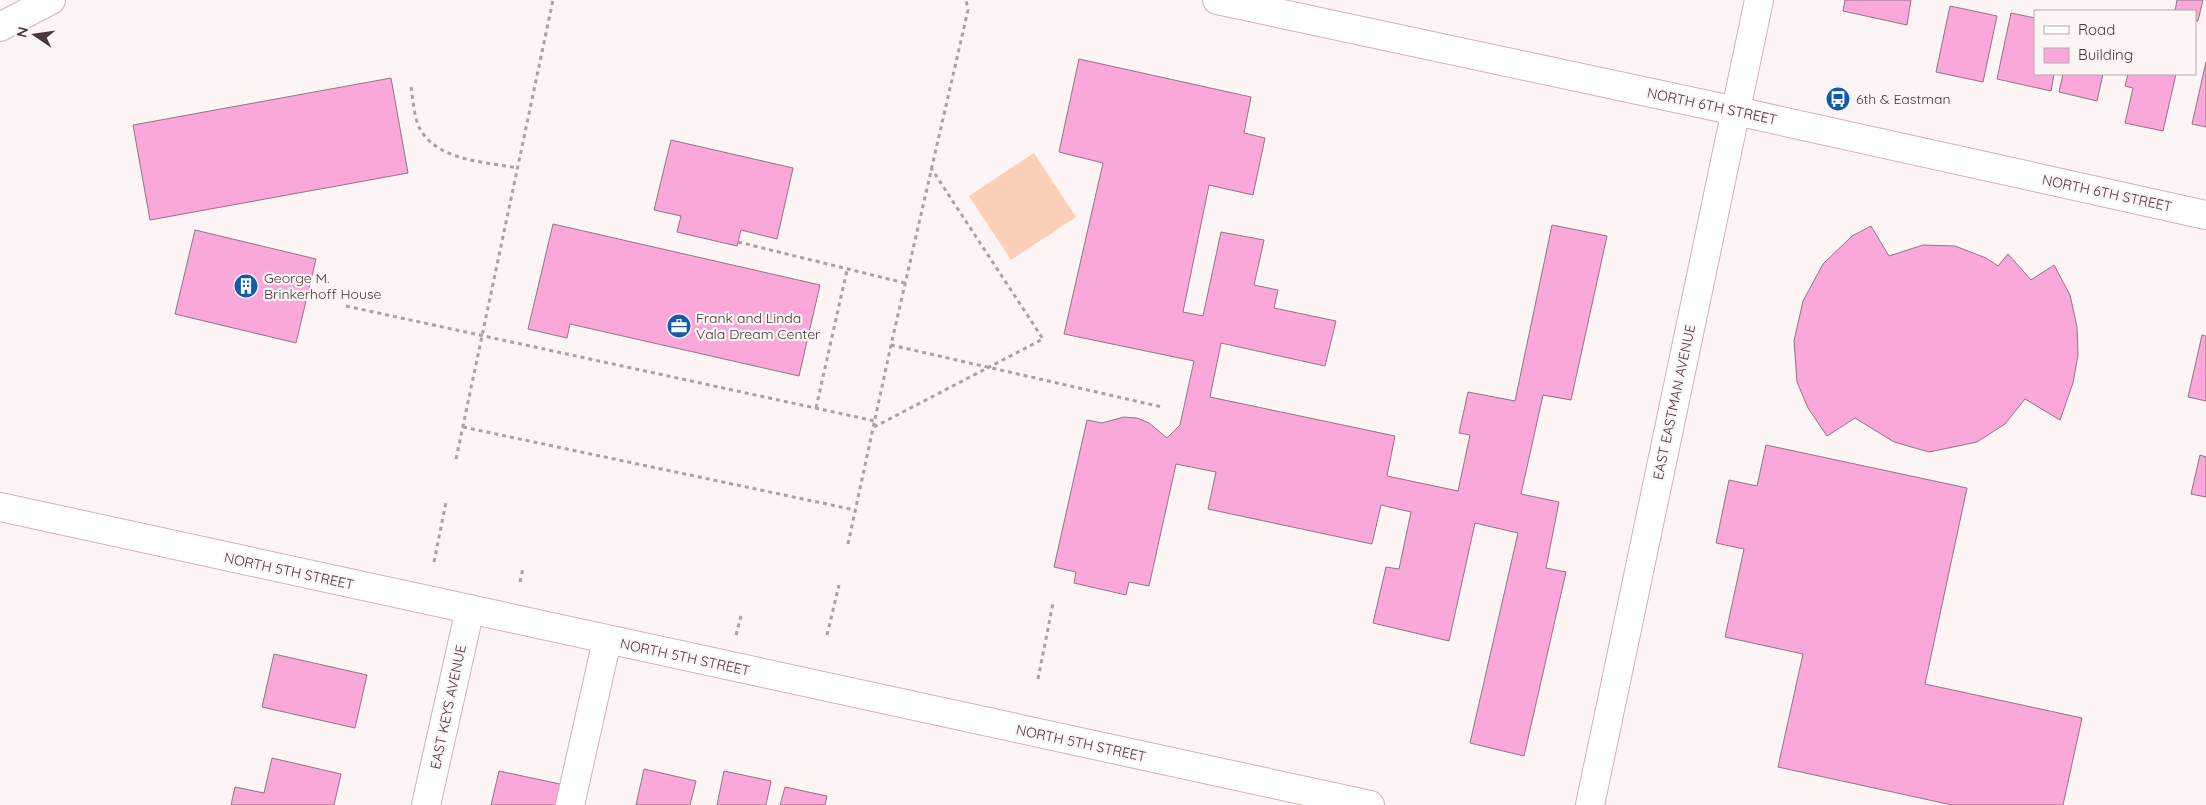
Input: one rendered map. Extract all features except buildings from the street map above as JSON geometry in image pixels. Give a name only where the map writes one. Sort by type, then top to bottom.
[{"type":"main road","points":[[0,27],[51,0]]},
{"type":"main road","name":"NORTH 6TH STREET","points":[[1217,0],[1736,111],[2206,215]]},
{"type":"main road","name":"EAST EASTMAN AVENUE","points":[[1590,805],[1759,0]]},
{"type":"main road","name":"NORTH 5TH STREET","points":[[0,507],[1370,805]]},
{"type":"main road","name":"EAST KEYS AVENUE","points":[[426,805],[470,609]]},
{"type":"main road","points":[[570,805],[607,640]]},
{"type":"path","points":[[456,459],[554,0]]},
{"type":"path","points":[[848,544],[891,345],[968,10],[966,0]]},
{"type":"path","points":[[411,88],[419,128],[431,143],[452,155],[518,168]]},
{"type":"path","points":[[874,428],[1043,339],[932,168]]},
{"type":"path","points":[[738,242],[905,283]]},
{"type":"path","points":[[816,408],[847,270]]},
{"type":"path","points":[[346,306],[875,420]]},
{"type":"path","points":[[891,345],[1162,407]]},
{"type":"path","points":[[463,427],[855,510]]},
{"type":"path","points":[[434,562],[446,502]]},
{"type":"path","points":[[520,582],[523,568]]},
{"type":"path","points":[[827,634],[839,585]]},
{"type":"path","points":[[1038,680],[1053,604]]},
{"type":"path","points":[[735,641],[741,616]]},
{"type":"shaded area","points":[[1034,153],[1076,217],[1011,260],[969,196]]},
{"type":"place","name":"6th & Eastman","points":[[1838,99]]},
{"type":"place","name":"George M. Brinkerhoff House","points":[[246,286]]},
{"type":"place","name":"Frank and Linda Vala Dream Center","points":[[679,326]]}]
